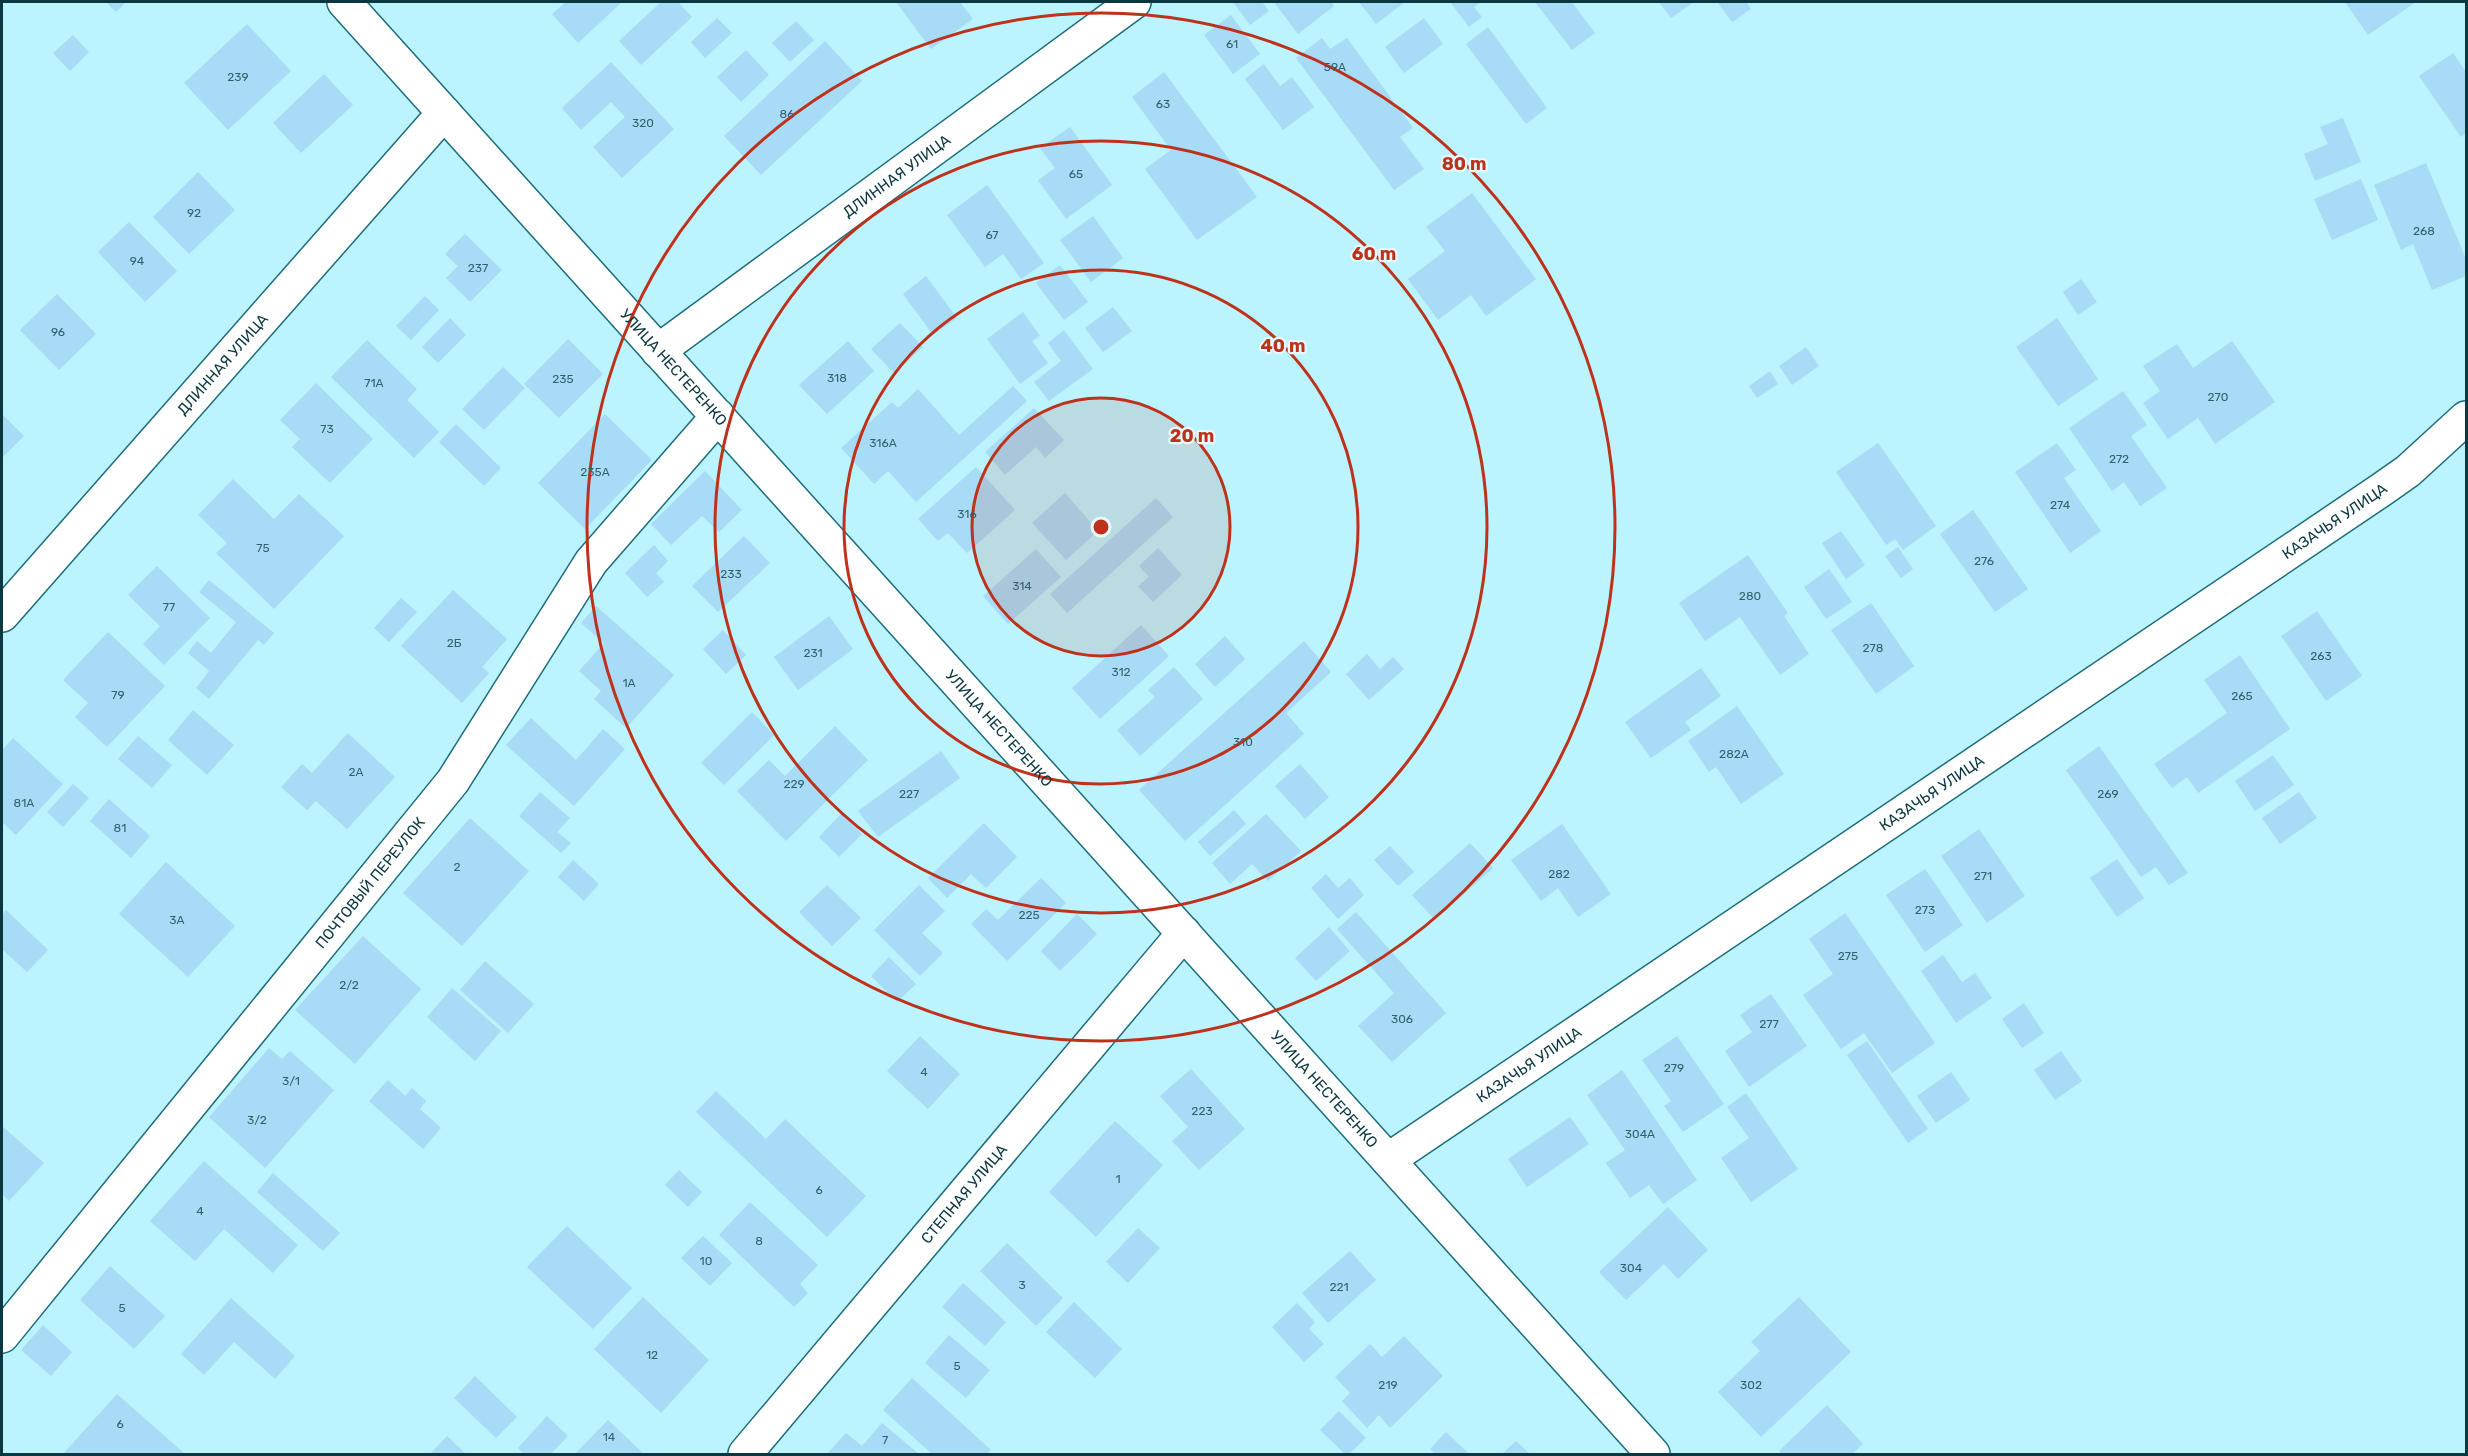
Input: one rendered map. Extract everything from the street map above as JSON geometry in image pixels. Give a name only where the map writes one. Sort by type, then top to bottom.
[{"type":"street","name":"УЛИЦА НЕСТЕРЕНКО","points":[[344,2],[1653,1455]]},
{"type":"street","name":"ДЛИННАЯ УЛИЦА","points":[[658,351],[1134,2]]},
{"type":"street","name":"ДЛИННАЯ УЛИЦА","points":[[2,615],[444,112]]},
{"type":"street","name":"ПОЧТОВЫЙ ПЕРЕУЛОК","points":[[2,1336],[453,781],[591,562],[718,416]]},
{"type":"street","name":"КАЗАЧЬЯ УЛИЦА","points":[[1388,1160],[2381,490],[2425,457],[2466,418]]},
{"type":"street","name":"СТЕПНАЯ УЛИЦА","points":[[745,1455],[1184,933]]},
{"type":"building","points":[[106,2],[126,2],[116,12]]},
{"type":"building","points":[[566,2],[622,2],[578,43],[552,14]]},
{"type":"building","points":[[661,2],[678,2],[692,17],[641,65],[619,41]]},
{"type":"building","points":[[896,2],[960,2],[973,19],[931,49]]},
{"type":"building","points":[[1233,2],[1262,2],[1269,11],[1250,25]]},
{"type":"building","points":[[1274,2],[1331,2],[1334,6],[1298,34]]},
{"type":"building","points":[[1359,2],[1405,2],[1376,24]]},
{"type":"building","points":[[1450,2],[1481,2],[1474,7],[1482,17],[1469,27]]},
{"type":"building","points":[[1535,2],[1572,2],[1595,33],[1572,50]]},
{"type":"building","points":[[1659,2],[1694,2],[1671,18]]},
{"type":"building","points":[[1717,2],[1746,2],[1751,9],[1732,22]]},
{"type":"building","points":[[2345,2],[2416,2],[2368,35]]},
{"type":"building","points":[[1231,15],[1260,54],[1233,74],[1204,35]]},
{"type":"building","points":[[717,18],[732,33],[705,58],[691,42]]},
{"type":"building","points":[[1424,18],[1443,44],[1404,73],[1385,47]]},
{"type":"building","points":[[796,21],[814,40],[790,62],[772,43]]},
{"type":"building","points":[[247,24],[291,71],[228,130],[184,83]]},
{"type":"building","points":[[1488,27],[1547,108],[1526,124],[1466,44]]},
{"type":"building","points":[[73,35],[89,52],[70,71],[53,53]]},
{"type":"building","points":[[1322,38],[1330,49],[1347,38],[1413,128],[1400,137],[1424,169],[1394,190],[1296,58]]},
{"type":"building","points":[[825,41],[862,81],[761,175],[724,136]]},
{"type":"building","points":[[746,50],[769,75],[741,102],[717,77]]},
{"type":"building","points":[[2453,53],[2466,72],[2466,133],[2461,137],[2419,76]]},
{"type":"building","points":[[611,62],[674,129],[622,178],[593,147],[625,117],[611,102],[581,130],[562,108]]},
{"type":"building","points":[[1264,64],[1280,86],[1292,77],[1314,107],[1283,130],[1245,79]]},
{"type":"building","points":[[1164,72],[1257,197],[1197,240],[1145,169],[1171,150],[1132,97]]},
{"type":"building","points":[[324,74],[353,105],[301,153],[273,123]]},
{"type":"building","points":[[2343,118],[2361,162],[2315,181],[2304,154],[2328,144],[2320,127]]},
{"type":"building","points":[[1070,127],[1112,185],[1066,219],[1038,180],[1055,168],[1040,148]]},
{"type":"building","points":[[2426,163],[2466,259],[2466,276],[2432,290],[2413,244],[2401,250],[2374,185]]},
{"type":"building","points":[[198,172],[235,210],[189,254],[153,217]]},
{"type":"building","points":[[2361,179],[2378,220],[2332,240],[2314,199]]},
{"type":"building","points":[[987,185],[1044,263],[1021,279],[1003,254],[985,267],[947,215]]},
{"type":"building","points":[[1472,193],[1536,279],[1486,316],[1471,295],[1438,320],[1408,279],[1445,251],[1426,227]]},
{"type":"building","points":[[1093,216],[1123,258],[1091,282],[1060,240]]},
{"type":"building","points":[[129,222],[177,271],[145,302],[98,252]]},
{"type":"building","points":[[465,234],[502,270],[470,302],[446,278],[458,266],[445,254]]},
{"type":"building","points":[[1060,265],[1088,302],[1064,320],[1036,283]]},
{"type":"building","points":[[926,276],[957,318],[933,335],[903,294]]},
{"type":"building","points":[[2081,279],[2097,302],[2078,315],[2063,292]]},
{"type":"building","points":[[57,294],[96,334],[59,370],[20,330]]},
{"type":"building","points":[[425,296],[439,310],[411,340],[396,326]]},
{"type":"building","points":[[1113,307],[1132,331],[1103,352],[1085,328]]},
{"type":"building","points":[[1023,312],[1040,336],[1032,341],[1048,363],[1020,384],[987,339]]},
{"type":"building","points":[[450,318],[466,335],[438,363],[422,347]]},
{"type":"building","points":[[2057,318],[2098,379],[2058,406],[2016,347]]},
{"type":"building","points":[[900,323],[923,347],[894,373],[871,349]]},
{"type":"building","points":[[1064,330],[1093,369],[1049,401],[1034,382],[1061,361],[1048,343]]},
{"type":"building","points":[[568,339],[603,374],[559,418],[524,384]]},
{"type":"building","points":[[367,340],[417,389],[407,400],[439,432],[414,458],[331,377]]},
{"type":"building","points":[[848,341],[874,371],[827,414],[799,385]]},
{"type":"building","points":[[2232,341],[2275,402],[2215,444],[2198,418],[2168,439],[2143,403],[2160,391],[2143,366],[2177,344],[2193,368]]},
{"type":"building","points":[[1806,347],[1819,366],[1792,385],[1779,366]]},
{"type":"building","points":[[503,367],[525,388],[484,430],[462,409]]},
{"type":"building","points":[[1770,371],[1778,384],[1757,398],[1749,386]]},
{"type":"building","points":[[316,383],[373,439],[330,483],[292,447],[300,439],[280,420]]},
{"type":"building","points":[[1013,386],[1027,401],[916,502],[888,471],[874,484],[841,448],[892,402],[898,408],[918,389],[959,435]]},
{"type":"building","points":[[2123,391],[2147,425],[2131,436],[2167,488],[2140,506],[2124,482],[2112,491],[2069,428]]},
{"type":"building","points":[[1034,408],[1064,440],[1045,458],[1036,447],[1005,475],[985,452]]},
{"type":"building","points":[[2,414],[24,436],[2,458]]},
{"type":"building","points":[[605,414],[652,460],[585,529],[538,483]]},
{"type":"building","points":[[456,424],[501,468],[484,486],[439,442]]},
{"type":"building","points":[[1878,443],[1936,526],[1903,550],[1895,539],[1886,545],[1836,472]]},
{"type":"building","points":[[2057,443],[2076,470],[2064,478],[2101,531],[2070,553],[2015,472]]},
{"type":"building","points":[[976,467],[1015,510],[967,553],[948,533],[938,541],[918,519]]},
{"type":"building","points":[[705,471],[742,510],[719,532],[702,516],[671,545],[651,524]]},
{"type":"building","points":[[233,479],[274,519],[299,494],[344,536],[274,609],[216,553],[227,543],[198,515]]},
{"type":"building","points":[[1065,493],[1098,531],[1066,560],[1032,523]]},
{"type":"building","points":[[1156,498],[1173,517],[1067,613],[1050,594]]},
{"type":"building","points":[[1973,510],[2028,589],[1995,612],[1940,534]]},
{"type":"building","points":[[1841,531],[1865,565],[1846,579],[1822,543]]},
{"type":"building","points":[[744,536],[770,563],[718,612],[692,586]]},
{"type":"building","points":[[654,545],[668,561],[656,573],[664,582],[647,597],[625,573]]},
{"type":"building","points":[[1898,547],[1913,569],[1901,578],[1885,556]]},
{"type":"building","points":[[1158,548],[1182,575],[1153,602],[1138,586],[1149,577],[1139,566]]},
{"type":"building","points":[[1036,549],[1061,577],[1008,624],[983,596]]},
{"type":"building","points":[[1748,555],[1788,613],[1784,616],[1809,654],[1780,675],[1740,617],[1705,641],[1679,603]]},
{"type":"building","points":[[157,566],[210,618],[164,665],[143,644],[160,626],[128,595]]},
{"type":"building","points":[[1829,569],[1852,602],[1826,619],[1804,587]]},
{"type":"building","points":[[209,580],[274,633],[264,645],[258,640],[209,699],[196,688],[209,671],[188,653],[197,641],[211,653],[236,622],[199,592]]},
{"type":"building","points":[[453,590],[507,639],[482,667],[489,673],[462,703],[401,646]]},
{"type":"building","points":[[401,598],[417,612],[389,642],[374,628]]},
{"type":"building","points":[[1871,603],[1914,666],[1876,694],[1831,630]]},
{"type":"building","points":[[596,606],[674,675],[626,728],[594,699],[601,691],[579,671],[604,643],[581,623]]},
{"type":"building","points":[[2317,611],[2362,676],[2326,701],[2281,636]]},
{"type":"building","points":[[829,616],[853,649],[798,690],[774,657]]},
{"type":"building","points":[[1141,625],[1169,656],[1100,719],[1072,688]]},
{"type":"building","points":[[723,630],[746,655],[726,674],[703,649]]},
{"type":"building","points":[[108,632],[165,686],[107,747],[75,717],[88,703],[63,680]]},
{"type":"building","points":[[1225,636],[1245,659],[1215,687],[1195,664]]},
{"type":"building","points":[[1304,641],[1331,672],[1286,713],[1304,734],[1185,841],[1139,790]]},
{"type":"building","points":[[1367,654],[1380,669],[1393,657],[1404,669],[1369,700],[1346,674]]},
{"type":"building","points":[[2240,655],[2290,729],[2198,793],[2187,777],[2172,788],[2154,764],[2227,713],[2204,680]]},
{"type":"building","points":[[1174,667],[1203,699],[1140,756],[1117,730],[1155,697],[1148,690]]},
{"type":"building","points":[[1701,668],[1721,696],[1685,722],[1691,730],[1651,758],[1625,722]]},
{"type":"building","points":[[1737,706],[1784,774],[1741,804],[1716,767],[1709,772],[1688,741]]},
{"type":"building","points":[[193,710],[234,745],[207,775],[168,740]]},
{"type":"building","points":[[752,712],[774,735],[724,785],[701,763]]},
{"type":"building","points":[[531,718],[576,760],[603,729],[625,749],[574,806],[506,745]]},
{"type":"building","points":[[835,726],[868,760],[786,841],[737,791],[769,760],[785,776]]},
{"type":"building","points":[[348,733],[395,777],[347,829],[316,801],[307,810],[281,787],[302,764],[312,773]]},
{"type":"building","points":[[138,736],[172,765],[152,788],[118,759]]},
{"type":"building","points":[[13,738],[63,784],[16,835],[2,822],[2,750]]},
{"type":"building","points":[[2099,746],[2188,873],[2169,885],[2156,867],[2141,877],[2066,770]]},
{"type":"building","points":[[941,751],[960,778],[878,837],[858,811]]},
{"type":"building","points":[[2273,755],[2294,785],[2255,811],[2235,781]]},
{"type":"building","points":[[1300,764],[1329,797],[1305,819],[1275,786]]},
{"type":"building","points":[[73,784],[89,798],[63,827],[47,812]]},
{"type":"building","points":[[540,792],[570,818],[557,832],[571,843],[561,853],[519,816]]},
{"type":"building","points":[[2299,792],[2317,818],[2280,844],[2262,818]]},
{"type":"building","points":[[109,799],[150,836],[131,858],[90,821]]},
{"type":"building","points":[[1234,810],[1246,824],[1210,856],[1198,842]]},
{"type":"building","points":[[841,814],[862,834],[839,857],[819,837]]},
{"type":"building","points":[[1266,814],[1301,851],[1268,881],[1252,864],[1230,884],[1212,863]]},
{"type":"building","points":[[470,818],[529,871],[462,946],[403,893]]},
{"type":"building","points":[[984,823],[1017,857],[986,888],[971,874],[947,898],[928,878]]},
{"type":"building","points":[[1562,824],[1611,894],[1578,917],[1558,888],[1541,901],[1511,860]]},
{"type":"building","points":[[1979,829],[2025,896],[1987,923],[1941,856]]},
{"type":"building","points":[[1470,843],[1493,868],[1435,920],[1412,895]]},
{"type":"building","points":[[1390,846],[1414,872],[1398,886],[1374,860]]},
{"type":"building","points":[[2117,859],[2144,898],[2117,917],[2090,878]]},
{"type":"building","points":[[573,860],[599,884],[584,901],[558,877]]},
{"type":"building","points":[[166,862],[235,926],[188,977],[119,914]]},
{"type":"building","points":[[1925,869],[1963,925],[1925,952],[1886,895]]},
{"type":"building","points":[[1326,874],[1338,888],[1350,878],[1364,895],[1338,919],[1311,888]]},
{"type":"building","points":[[1041,878],[1066,903],[1007,961],[971,924],[986,909],[998,920]]},
{"type":"building","points":[[827,885],[861,918],[832,946],[799,912]]},
{"type":"building","points":[[919,885],[945,911],[922,933],[943,953],[920,976],[874,930]]},
{"type":"building","points":[[6,910],[48,950],[27,972],[2,949],[2,915]]},
{"type":"building","points":[[1356,912],[1446,1013],[1392,1062],[1358,1026],[1394,993],[1337,929]]},
{"type":"building","points":[[1845,913],[1935,1043],[1892,1073],[1864,1033],[1841,1049],[1803,995],[1833,974],[1809,939]]},
{"type":"building","points":[[1077,914],[1097,934],[1060,971],[1041,951]]},
{"type":"building","points":[[1329,927],[1350,951],[1316,981],[1295,958]]},
{"type":"building","points":[[363,936],[421,989],[355,1064],[295,1010]]},
{"type":"building","points":[[1943,955],[1962,982],[1975,973],[1992,998],[1956,1023],[1921,971]]},
{"type":"building","points":[[889,957],[916,984],[897,1002],[871,976]]},
{"type":"building","points":[[485,961],[534,1004],[508,1033],[460,990]]},
{"type":"building","points":[[452,988],[501,1031],[475,1061],[427,1017]]},
{"type":"building","points":[[1771,994],[1807,1046],[1749,1087],[1725,1051],[1752,1032],[1740,1015]]},
{"type":"building","points":[[2024,1003],[2044,1033],[2022,1048],[2002,1019]]},
{"type":"building","points":[[920,1036],[960,1074],[928,1109],[887,1071]]},
{"type":"building","points":[[1677,1036],[1724,1104],[1683,1132],[1664,1106],[1671,1101],[1642,1060]]},
{"type":"building","points":[[1867,1041],[1928,1129],[1908,1143],[1847,1055]]},
{"type":"building","points":[[269,1048],[282,1059],[290,1051],[334,1090],[265,1168],[209,1117]]},
{"type":"building","points":[[2061,1051],[2082,1081],[2055,1100],[2034,1070]]},
{"type":"building","points":[[1191,1069],[1245,1129],[1199,1170],[1172,1141],[1188,1127],[1160,1096]]},
{"type":"building","points":[[1622,1070],[1697,1180],[1663,1204],[1649,1185],[1630,1198],[1606,1163],[1625,1150],[1587,1095]]},
{"type":"building","points":[[1951,1072],[1970,1100],[1936,1123],[1917,1096]]},
{"type":"building","points":[[388,1080],[405,1096],[412,1088],[426,1101],[420,1109],[441,1128],[423,1149],[369,1101]]},
{"type":"building","points":[[716,1091],[766,1139],[785,1119],[866,1196],[827,1237],[696,1112]]},
{"type":"building","points":[[1746,1093],[1798,1169],[1751,1202],[1721,1158],[1749,1138],[1727,1107]]},
{"type":"building","points":[[1570,1117],[1589,1144],[1527,1187],[1508,1159]]},
{"type":"building","points":[[1115,1121],[1163,1165],[1096,1237],[1049,1192]]},
{"type":"building","points":[[2,1126],[44,1163],[9,1201],[2,1194]]},
{"type":"building","points":[[204,1161],[298,1245],[273,1273],[224,1229],[195,1261],[150,1221]]},
{"type":"building","points":[[679,1170],[702,1192],[688,1207],[665,1185]]},
{"type":"building","points":[[273,1173],[340,1233],[323,1251],[257,1192]]},
{"type":"building","points":[[750,1202],[818,1265],[800,1284],[808,1293],[794,1307],[719,1235]]},
{"type":"building","points":[[1668,1207],[1708,1250],[1678,1279],[1664,1264],[1626,1300],[1599,1272]]},
{"type":"building","points":[[567,1226],[632,1288],[593,1329],[527,1267]]},
{"type":"building","points":[[1138,1228],[1160,1248],[1128,1283],[1106,1262]]},
{"type":"building","points":[[703,1236],[732,1263],[710,1286],[681,1258]]},
{"type":"building","points":[[1007,1243],[1063,1298],[1036,1326],[980,1271]]},
{"type":"building","points":[[1350,1251],[1376,1280],[1328,1323],[1302,1293]]},
{"type":"building","points":[[110,1266],[165,1316],[134,1349],[80,1300]]},
{"type":"building","points":[[963,1283],[1006,1322],[985,1346],[942,1307]]},
{"type":"building","points":[[643,1297],[709,1360],[661,1413],[594,1349]]},
{"type":"building","points":[[1799,1297],[1851,1352],[1761,1437],[1718,1392],[1760,1351],[1751,1342]]},
{"type":"building","points":[[231,1298],[295,1356],[275,1379],[234,1342],[204,1375],[181,1354]]},
{"type":"building","points":[[1074,1302],[1122,1349],[1095,1378],[1046,1332]]},
{"type":"building","points":[[1297,1303],[1315,1322],[1309,1329],[1324,1344],[1304,1362],[1272,1327]]},
{"type":"building","points":[[43,1325],[72,1352],[51,1376],[21,1350]]},
{"type":"building","points":[[949,1335],[990,1370],[966,1398],[925,1363]]},
{"type":"building","points":[[1404,1336],[1443,1376],[1390,1428],[1379,1415],[1367,1428],[1342,1401],[1350,1393],[1335,1377],[1370,1344],[1382,1357]]},
{"type":"building","points":[[475,1376],[517,1417],[496,1438],[454,1398]]},
{"type":"building","points":[[912,1378],[991,1450],[987,1454],[932,1454],[883,1410]]},
{"type":"building","points":[[117,1394],[185,1454],[63,1454]]},
{"type":"building","points":[[1827,1405],[1863,1444],[1852,1454],[1782,1454],[1779,1451]]},
{"type":"building","points":[[1339,1411],[1366,1438],[1349,1454],[1345,1454],[1320,1430]]},
{"type":"building","points":[[547,1416],[568,1436],[551,1454],[524,1454],[518,1448]]},
{"type":"building","points":[[608,1420],[644,1454],[575,1454]]},
{"type":"building","points":[[882,1423],[919,1454],[827,1454],[846,1433],[862,1446]]},
{"type":"building","points":[[1446,1432],[1469,1454],[1436,1454],[1430,1449]]},
{"type":"building","points":[[447,1436],[466,1454],[430,1454]]},
{"type":"building","points":[[1516,1441],[1530,1454],[1502,1454]]}]
